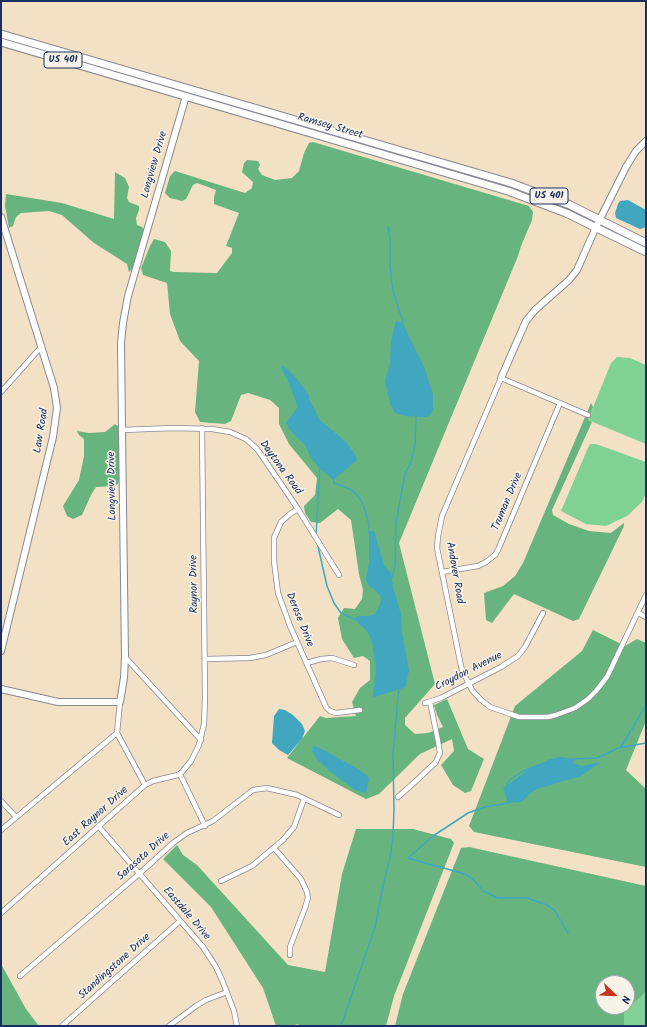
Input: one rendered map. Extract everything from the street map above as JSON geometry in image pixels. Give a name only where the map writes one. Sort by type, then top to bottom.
[{"type":"main road","name":"Ramsey Street","points":[[1,34],[526,188],[570,205],[646,243]]},
{"type":"main road","name":"Ramsey Street","points":[[1,42],[523,196],[562,211],[646,252]]},
{"type":"main road","points":[[290,127],[291,118]]},
{"type":"main road","points":[[438,170],[441,162]]},
{"type":"street","name":"Longview Drive","points":[[117,733],[124,678],[125,657],[121,343],[124,312],[186,96]]},
{"type":"street","name":"Andover Road","points":[[646,141],[636,151],[629,162],[599,219],[575,273],[566,283],[535,310],[526,321],[441,520],[437,548],[460,661],[468,684],[485,703],[510,715],[527,718],[548,717],[576,708],[588,700],[602,685],[611,670],[646,595]]},
{"type":"street","name":"Law Road","points":[[1,217],[42,346],[56,396],[56,420],[53,437],[3,635],[1,651]]},
{"type":"street","points":[[1,392],[42,346]]},
{"type":"street","points":[[501,378],[588,414]]},
{"type":"street","name":"Truman Drive","points":[[442,572],[478,566],[486,562],[498,550],[560,403]]},
{"type":"street","name":"Daytona Road","points":[[122,430],[202,428],[230,432],[252,444],[262,456],[298,509],[340,574]]},
{"type":"street","name":"Raynor Drive","points":[[201,740],[204,724],[205,698],[202,428]]},
{"type":"street","name":"Derose Drive","points":[[298,509],[281,522],[276,532],[274,541],[274,561],[278,593],[297,642],[328,709],[336,713],[360,710]]},
{"type":"street","name":"Croydon Avenue","points":[[398,797],[436,762],[440,753],[428,703],[501,667],[518,656],[525,647],[543,613]]},
{"type":"street","points":[[638,613],[646,618]]},
{"type":"street","points":[[205,659],[250,658],[266,655],[297,642]]},
{"type":"street","points":[[125,657],[201,740],[191,761],[180,774],[205,826]]},
{"type":"street","points":[[307,663],[332,658],[354,665]]},
{"type":"street","points":[[1,689],[58,702],[120,702]]},
{"type":"street","points":[[1,830],[117,733],[145,786]]},
{"type":"street","name":"East Raynor Drive","points":[[1,914],[145,786],[158,779],[180,774]]},
{"type":"street","name":"Sarasota Drive","points":[[20,976],[139,874],[172,843],[187,833],[205,826],[255,789],[270,788],[297,796],[339,815]]},
{"type":"street","points":[[221,881],[228,876],[248,869],[285,838],[294,826],[304,799]]},
{"type":"street","points":[[1,801],[16,817]]},
{"type":"street","name":"Eastdale Drive","points":[[98,827],[209,956],[228,992],[237,1026]]},
{"type":"street","points":[[274,848],[305,884],[308,898],[290,947],[290,955]]},
{"type":"street","name":"Standingstone Drive","points":[[62,1026],[180,921]]},
{"type":"street","points":[[169,1026],[206,1000],[228,992]]},
{"type":"green space","points":[[313,142],[529,206],[533,212],[532,220],[518,256],[399,543],[435,684],[405,718],[405,725],[415,734],[428,733],[443,727],[434,705],[447,699],[468,749],[484,759],[471,791],[465,793],[453,785],[441,765],[454,751],[452,739],[420,754],[379,794],[366,799],[287,758],[320,716],[326,718],[356,716],[352,702],[360,688],[370,680],[370,661],[363,656],[354,658],[342,639],[338,618],[344,608],[355,609],[362,599],[363,590],[359,574],[351,520],[338,509],[320,523],[311,522],[305,513],[304,506],[315,495],[317,478],[289,444],[279,424],[279,408],[270,400],[248,393],[241,395],[231,421],[225,424],[200,422],[195,412],[199,361],[180,341],[170,314],[167,283],[143,275],[141,268],[154,239],[165,242],[171,251],[170,271],[174,272],[217,273],[232,253],[232,248],[226,246],[239,213],[214,204],[216,190],[197,183],[193,185],[186,199],[182,201],[170,198],[165,193],[170,176],[175,171],[245,193],[252,188],[253,182],[242,172],[244,163],[247,160],[258,161],[260,165],[258,169],[262,175],[275,180],[292,178],[299,171],[304,153],[309,143]]},
{"type":"green space","points":[[115,172],[125,178],[129,187],[127,198],[129,202],[139,206],[136,218],[137,225],[142,227],[145,231],[135,262],[129,272],[127,264],[94,243],[62,215],[49,211],[21,213],[16,217],[13,226],[9,228],[5,206],[6,194],[62,203],[114,219]]},
{"type":"green space","points":[[617,357],[630,358],[646,365],[646,444],[588,420],[611,363]]},
{"type":"green space","points":[[591,403],[593,407],[588,420],[592,422],[552,510],[553,515],[569,524],[589,531],[611,533],[624,523],[624,526],[579,619],[573,621],[514,594],[492,623],[486,620],[484,593],[503,586],[515,576],[523,563]]},
{"type":"green space","points":[[115,424],[119,427],[120,476],[118,484],[115,486],[96,487],[82,515],[73,519],[67,516],[63,506],[79,480],[84,456],[84,439],[77,431],[89,433],[105,432]]},
{"type":"green space","points":[[590,444],[596,444],[646,462],[646,493],[642,502],[627,516],[606,526],[586,524],[561,511]]},
{"type":"green space","points":[[593,630],[625,646],[637,639],[646,643],[646,721],[626,770],[646,789],[646,867],[474,832],[469,826],[515,706],[582,651]]},
{"type":"green space","points":[[356,829],[413,829],[451,839],[454,843],[394,996],[386,1026],[300,1026],[298,1024],[291,1026],[276,1026],[263,988],[211,907],[163,859],[177,845],[183,855],[197,865],[288,965],[325,972],[342,874]]},
{"type":"green space","points":[[469,847],[646,886],[646,992],[635,1002],[635,975],[595,975],[595,1015],[624,1015],[624,1026],[395,1026],[403,994],[461,848]]},
{"type":"green space","points":[[1,964],[26,1009],[39,1026],[1,1026]]},
{"type":"green space","points":[[646,992],[645,1026],[624,1026],[624,1015],[635,1015],[635,1002]]},
{"type":"water","points":[[628,200],[646,210],[646,226],[644,228],[640,229],[616,218],[615,213],[620,201]]},
{"type":"water","points":[[396,321],[403,324],[424,367],[433,394],[433,409],[431,415],[427,417],[405,416],[395,413],[390,404],[385,381],[390,363],[391,341]]},
{"type":"water","points":[[282,366],[297,379],[309,395],[309,399],[320,420],[346,442],[356,456],[357,460],[334,479],[320,469],[311,458],[305,445],[296,437],[286,423],[297,408],[288,381],[282,370]]},
{"type":"water","points":[[371,531],[375,534],[384,565],[391,573],[393,587],[401,614],[402,633],[409,670],[406,686],[374,697],[376,669],[372,641],[367,631],[355,620],[358,616],[369,616],[375,614],[381,601],[381,597],[369,586],[366,579],[369,563],[369,533]]},
{"type":"water","points":[[279,709],[285,710],[293,715],[302,724],[305,731],[302,739],[288,755],[279,750],[272,743],[274,716]]},
{"type":"water","points":[[313,746],[318,747],[366,775],[369,778],[366,793],[355,790],[328,770],[316,758],[312,751]]},
{"type":"water","points":[[560,757],[575,759],[573,763],[581,766],[601,762],[581,776],[537,789],[528,795],[522,802],[508,803],[503,788],[528,770],[550,759]]},
{"type":"waterway","points":[[388,226],[393,291],[402,319],[402,325]]},
{"type":"waterway","points":[[391,577],[395,565],[396,523],[405,473],[411,463],[415,444],[417,416]]},
{"type":"waterway","points":[[316,535],[320,468]]},
{"type":"waterway","points":[[334,477],[334,483],[352,490],[360,499],[369,524],[369,533],[371,533]]},
{"type":"waterway","points":[[317,542],[327,586],[334,603],[341,613],[356,620]]},
{"type":"waterway","points":[[341,1026],[375,927],[390,859],[394,810],[393,752],[399,688]]},
{"type":"waterway","points":[[621,747],[646,705]]},
{"type":"waterway","points":[[573,759],[597,758],[618,748],[646,743]]},
{"type":"waterway","points":[[507,786],[507,783],[510,780],[523,771],[544,763]]},
{"type":"waterway","points":[[408,858],[433,836],[468,813],[485,807],[508,802]]},
{"type":"waterway","points":[[408,858],[465,874],[473,879],[483,891],[498,898],[527,898],[547,905],[554,910],[568,933]]}]
